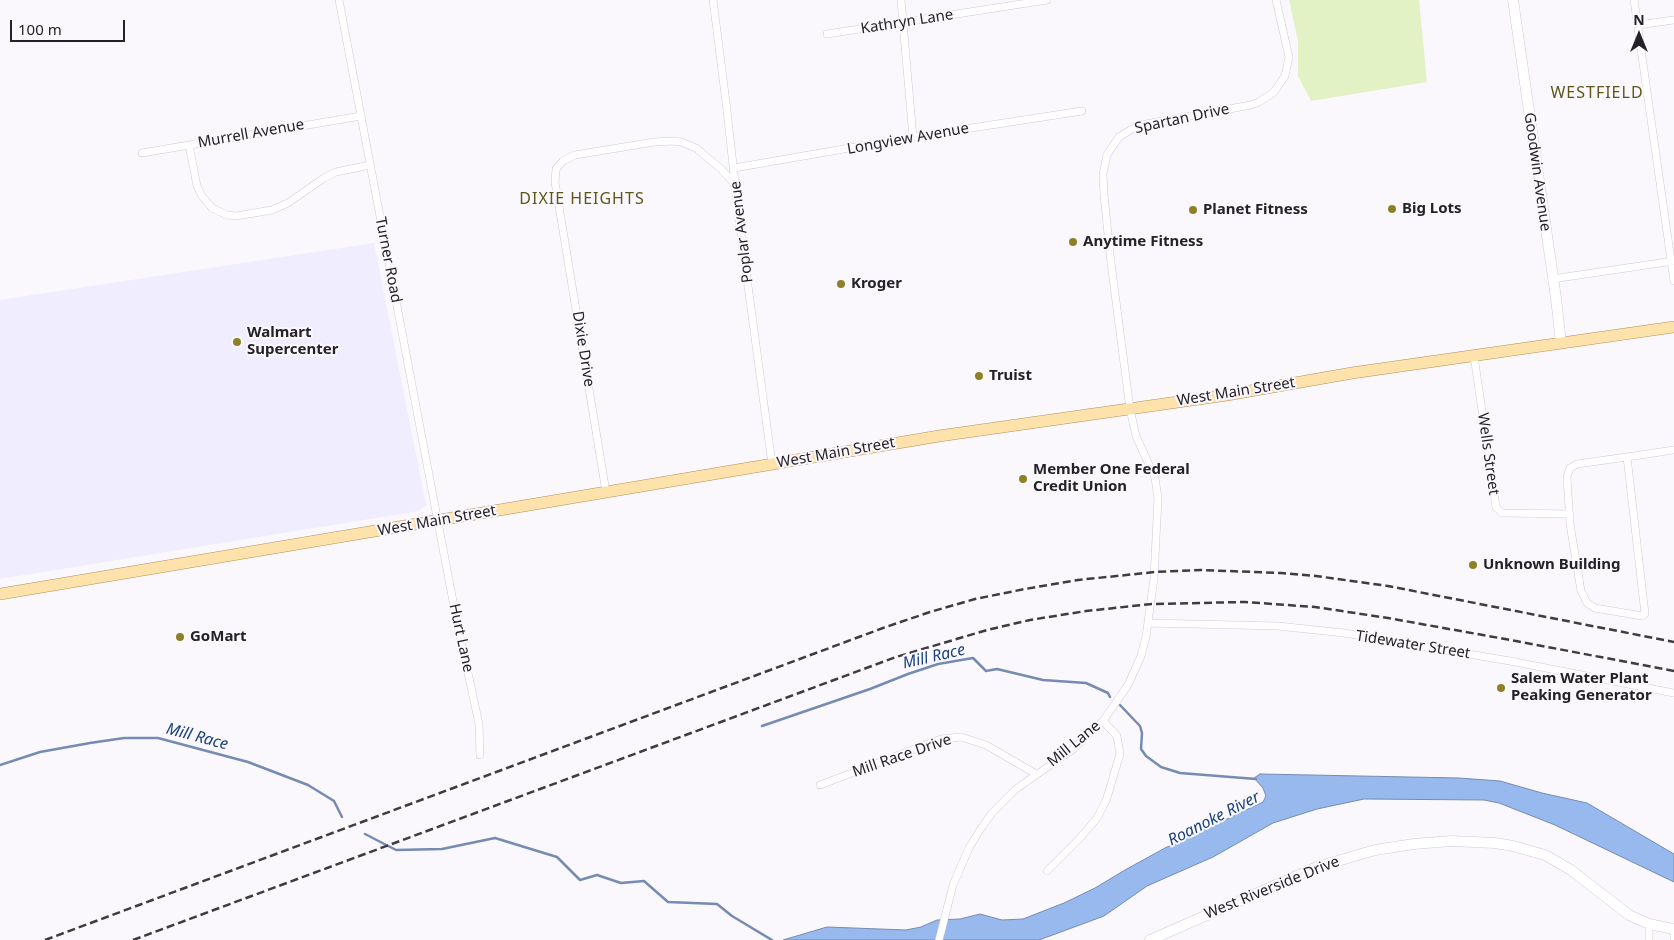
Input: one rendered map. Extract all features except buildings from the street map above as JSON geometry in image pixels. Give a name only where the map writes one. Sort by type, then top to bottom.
[{"type":"main road","name":"West Main Street","points":[[0,594],[965,432],[1227,395],[1324,378],[1674,327]]},
{"type":"street","name":"Turner Road","points":[[339,0],[438,520]]},
{"type":"street","name":"Poplar Avenue","points":[[713,0],[772,464]]},
{"type":"street","points":[[901,0],[913,137]]},
{"type":"street","name":"Kathryn Lane","points":[[827,34],[1047,0]]},
{"type":"street","name":"Spartan Drive","points":[[1130,409],[1104,195],[1103,174],[1108,155],[1119,137],[1132,129],[1146,124],[1251,105],[1263,100],[1274,92],[1285,76],[1289,57],[1276,0]]},
{"type":"street","name":"Goodwin Avenue","points":[[1512,0],[1561,343]]},
{"type":"street","points":[[1634,0],[1673,261],[1674,281]]},
{"type":"street","points":[[1638,25],[1674,20]]},
{"type":"street","name":"Longview Avenue","points":[[734,168],[913,137],[1082,111]]},
{"type":"street","name":"Murrell Avenue","points":[[142,153],[361,116]]},
{"type":"street","name":"Dixie Drive","points":[[606,492],[559,205],[555,175],[559,165],[562,160],[575,155],[654,142],[672,141],[690,145],[712,161],[736,185]]},
{"type":"street","points":[[190,145],[197,186],[202,196],[212,208],[227,215],[236,216],[272,210],[288,203],[336,172],[370,165]]},
{"type":"street","points":[[1552,278],[1673,261]]},
{"type":"street","name":"Wells Street","points":[[1474,356],[1496,507],[1502,513],[1569,514]]},
{"type":"street","name":"Mill Lane","points":[[939,940],[961,864],[980,830],[1005,799],[1036,774],[1072,750],[1103,721],[1116,705],[1141,656],[1149,623],[1154,578],[1158,498],[1155,478],[1136,436],[1130,409]]},
{"type":"street","points":[[1627,457],[1644,616],[1634,616],[1595,608],[1584,599],[1577,574],[1569,514],[1567,477],[1570,468],[1578,464],[1674,450]]},
{"type":"street","name":"Hurt Lane","points":[[438,520],[479,724],[480,755]]},
{"type":"street","name":"Tidewater Street","points":[[1149,623],[1278,626],[1352,634],[1510,661],[1674,693]]},
{"type":"street","points":[[1047,871],[1081,837],[1097,818],[1106,801],[1120,754],[1117,736],[1103,721]]},
{"type":"street","name":"Mill Race Drive","points":[[820,785],[941,739],[961,737],[986,745],[1036,774]]},
{"type":"street","name":"West Riverside Drive","points":[[1150,940],[1317,867],[1375,850],[1434,842],[1495,843],[1545,855],[1571,870],[1629,915],[1649,924],[1674,928]]},
{"type":"street","points":[[1649,924],[1649,940]]},
{"type":"street","points":[[1674,928],[1674,940]]},
{"type":"shaded area","points":[[374,243],[426,505],[419,511],[0,579],[0,300]]},
{"type":"green space","points":[[1289,0],[1419,0],[1427,82],[1311,101],[1298,76],[1298,41]]},
{"type":"water","points":[[1260,774],[1459,778],[1500,781],[1587,803],[1674,854],[1674,882],[1555,825],[1499,803],[1484,800],[1364,799],[1317,809],[1273,823],[1213,857],[1147,886],[1104,916],[1039,940],[783,940],[827,927],[906,930],[921,927],[937,920],[960,919],[980,914],[1002,920],[1023,919],[1064,903],[1095,888],[1165,848],[1263,802],[1266,796],[1263,788],[1254,778]]},
{"type":"waterway","name":"Mill Race","points":[[762,726],[938,664],[973,658],[986,671],[997,669],[1043,680],[1086,683],[1108,693],[1110,697]]},
{"type":"waterway","name":"Mill Race","points":[[1120,705],[1140,726],[1142,733],[1141,749],[1146,756],[1161,767],[1180,773],[1256,779]]},
{"type":"waterway","name":"Mill Race","points":[[0,765],[40,752],[90,743],[124,738],[158,738],[248,762],[308,785],[334,801],[342,817]]},
{"type":"waterway","name":"Mill Race","points":[[365,834],[396,850],[442,849],[495,838],[557,857],[580,880],[597,875],[621,883],[644,881],[668,902],[717,904],[732,916],[772,940]]},
{"type":"railway","points":[[45,940],[883,628],[975,599],[1025,589],[1078,580],[1155,572],[1201,570],[1281,573],[1388,586],[1674,642]]},
{"type":"railway","points":[[133,940],[896,657],[987,630],[1030,620],[1086,611],[1152,604],[1245,602],[1315,607],[1388,618],[1674,671]]},
{"type":"place","name":"Big Lots","points":[[1392,209]]},
{"type":"place","name":"Planet Fitness","points":[[1193,210]]},
{"type":"place","name":"Anytime Fitness","points":[[1073,242]]},
{"type":"place","name":"Kroger","points":[[841,284]]},
{"type":"place","name":"Walmart Supercenter","points":[[237,342]]},
{"type":"place","name":"Truist","points":[[979,376]]},
{"type":"place","name":"Member One Federal Credit Union","points":[[1023,479]]},
{"type":"place","name":"Unknown Building","points":[[1473,565]]},
{"type":"place","name":"GoMart","points":[[180,637]]},
{"type":"place","name":"Salem Water Plant Peaking Generator","points":[[1501,688]]},
{"type":"district","name":"WESTFIELD","points":[[1597,93]]},
{"type":"district","name":"DIXIE HEIGHTS","points":[[582,199]]},
{"type":"water label","name":"Roanoke River","points":[[1214,819]]}]
